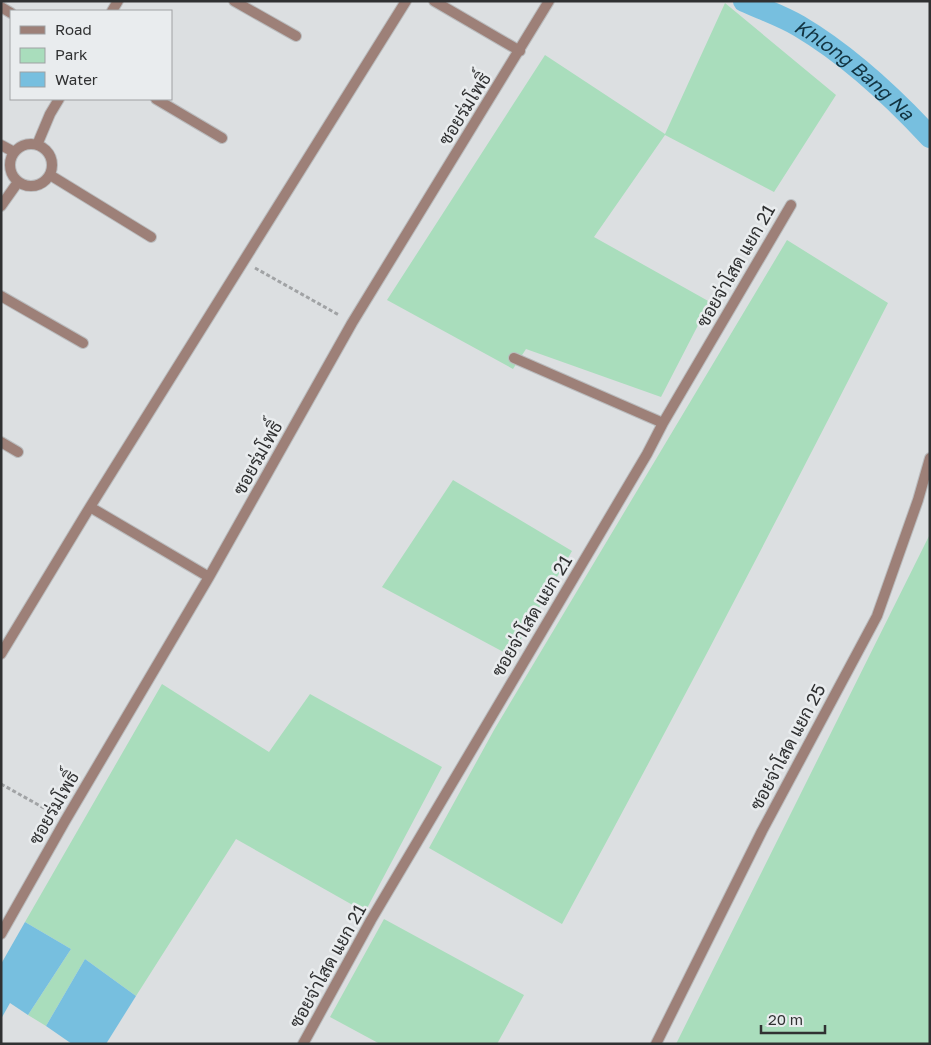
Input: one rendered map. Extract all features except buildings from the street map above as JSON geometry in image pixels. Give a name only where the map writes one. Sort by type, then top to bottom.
[{"type":"street","points":[[234,1],[296,36]]},
{"type":"street","points":[[1,654],[90,507],[406,1]]},
{"type":"street","points":[[434,1],[520,51]]},
{"type":"street","name":"ซอยร่มโพธิ์","points":[[1,934],[65,821],[209,577],[352,323],[549,1]]},
{"type":"street","points":[[37,145],[50,114],[58,100]]},
{"type":"street","points":[[158,100],[222,138]]},
{"type":"street","points":[[26,144],[37,145],[46,150],[53,162],[50,176],[46,181],[34,187],[18,182],[11,173],[10,166],[14,152],[26,144]]},
{"type":"street","points":[[1,145],[14,152]]},
{"type":"street","points":[[50,176],[150,237]]},
{"type":"street","points":[[1,206],[18,182]]},
{"type":"street","name":"ซอยจ่าโสด แยก 21","points":[[303,1044],[371,920],[647,454],[663,423],[790,205]]},
{"type":"street","points":[[1,296],[83,343]]},
{"type":"street","points":[[514,358],[663,423]]},
{"type":"street","points":[[1,442],[18,452]]},
{"type":"street","name":"ซอยจ่าโสด แยก 25","points":[[656,1044],[762,831],[876,616],[918,500],[930,458]]},
{"type":"street","points":[[90,507],[209,577]]},
{"type":"path","points":[[244,262],[352,323]]},
{"type":"path","points":[[1,784],[65,821]]},
{"type":"green space","points":[[725,3],[836,95],[774,192],[665,135],[594,237],[710,302],[661,397],[526,349],[513,369],[387,300],[545,55],[665,134]]},
{"type":"green space","points":[[787,240],[888,303],[727,614],[562,924],[429,848],[494,730]]},
{"type":"green space","points":[[453,480],[572,551],[511,656],[382,587]]},
{"type":"green space","points":[[930,534],[930,1044],[676,1044]]},
{"type":"green space","points":[[162,684],[269,752],[310,694],[442,767],[365,912],[236,839],[136,996],[85,959],[46,1026],[28,1015],[71,949],[25,922]]},
{"type":"green space","points":[[384,919],[524,995],[497,1044],[380,1044],[330,1017]]},
{"type":"water","points":[[25,922],[71,949],[28,1015],[10,1003],[1,1019],[1,964]]},
{"type":"water","points":[[85,959],[136,996],[106,1044],[72,1044],[46,1026]]},
{"type":"waterway","name":"Khlong Bang Na","points":[[744,1],[792,22],[835,50],[884,91],[930,137]]}]
